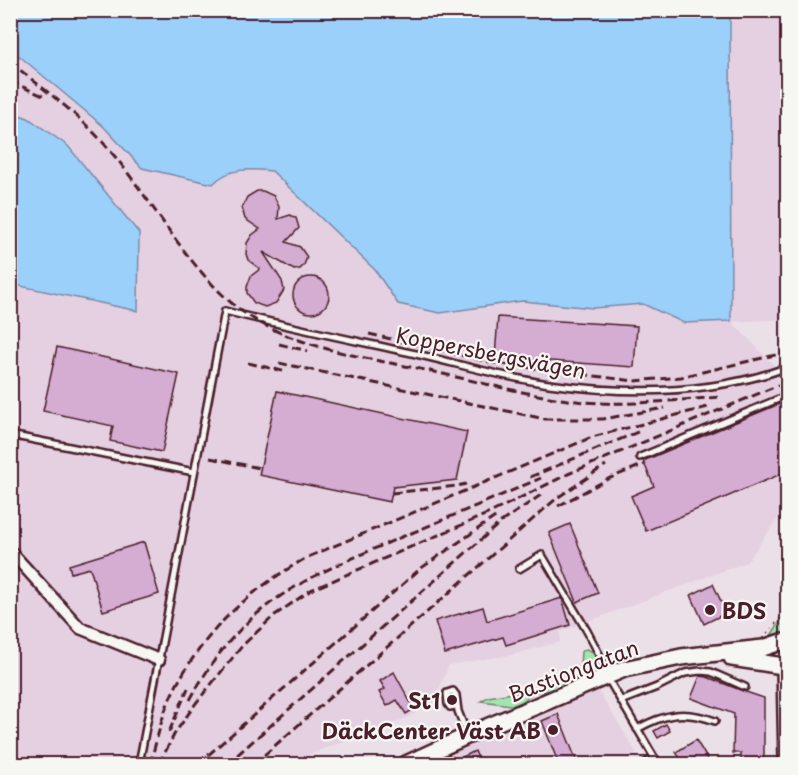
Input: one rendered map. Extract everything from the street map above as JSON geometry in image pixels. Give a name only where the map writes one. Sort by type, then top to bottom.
[{"type":"main road","name":"Bastiongatan","points":[[406,765],[608,675],[650,662],[763,648],[784,640]]},
{"type":"main road","points":[[784,640],[778,656],[785,668],[787,765]]},
{"type":"main road","name":"Bastiongatan","points":[[693,656],[730,657],[785,668]]},
{"type":"street","points":[[10,551],[80,628],[159,660]]},
{"type":"lane","name":"Koppersbergsvägen","points":[[194,472],[225,311],[558,385],[623,390],[691,388],[761,377],[788,367]]},
{"type":"lane","points":[[640,457],[788,395]]},
{"type":"lane","points":[[10,435],[194,472],[139,765]]},
{"type":"lane","points":[[519,569],[542,555],[587,631],[621,701],[658,765]]},
{"type":"lane","points":[[621,701],[685,673],[700,671],[711,672],[745,687]]},
{"type":"lane","points":[[456,706],[468,736]]},
{"type":"lane","points":[[638,729],[663,717],[680,714],[696,714],[715,721]]},
{"type":"lane","points":[[644,765],[655,758]]},
{"type":"shaded area","points":[[730,11],[787,11],[787,319],[732,322],[787,378],[787,506],[747,562],[560,632],[560,642],[511,655],[449,665],[433,703],[407,718],[284,764],[11,764],[11,284],[137,311],[28,118],[11,112],[10,49],[103,126],[142,168],[213,184],[222,174],[251,169],[272,171],[375,270],[398,304],[440,313],[522,301],[593,308],[643,304],[684,323],[731,321]]},
{"type":"shaded area","points":[[597,689],[637,753],[622,764],[423,764]]},
{"type":"green space","points":[[787,611],[787,630],[780,637],[768,640]]},
{"type":"green space","points":[[586,649],[594,652],[600,663],[595,674],[559,690],[533,692],[518,706],[481,701],[488,697],[531,690],[582,675],[581,652]]},
{"type":"water","points":[[10,11],[730,11],[731,321],[684,323],[643,304],[593,308],[522,301],[440,313],[398,304],[375,270],[272,171],[240,170],[219,178],[213,184],[142,168],[103,126],[11,49]]},
{"type":"water","points":[[11,112],[28,118],[68,146],[139,233],[138,311],[11,284]]},
{"type":"building","points":[[257,191],[274,196],[279,207],[278,219],[290,215],[296,218],[299,228],[286,242],[300,247],[307,257],[300,269],[294,270],[263,252],[282,281],[284,290],[276,303],[265,307],[254,303],[247,293],[251,276],[260,269],[248,260],[247,243],[260,229],[245,219],[242,208],[247,197]]},
{"type":"building","points":[[311,277],[324,282],[329,295],[324,308],[311,313],[298,308],[293,295],[298,282]]},
{"type":"building","points":[[498,317],[637,326],[634,367],[495,357]]},
{"type":"building","points":[[57,347],[179,374],[162,452],[110,441],[113,426],[43,411]]},
{"type":"building","points":[[277,391],[467,432],[457,480],[393,487],[390,502],[259,475]]},
{"type":"building","points":[[784,402],[785,405],[788,404],[788,471],[646,531],[631,496],[654,486],[643,461]]},
{"type":"building","points":[[570,524],[598,593],[577,602],[549,533]]},
{"type":"building","points":[[144,542],[159,594],[103,611],[90,568],[71,573],[69,565]]},
{"type":"building","points":[[713,584],[725,610],[722,612],[724,614],[704,624],[691,595]]},
{"type":"building","points":[[562,598],[570,625],[506,645],[503,637],[445,654],[435,621],[483,607],[487,621]]},
{"type":"building","points":[[394,672],[414,709],[406,714],[397,700],[387,706],[379,692],[385,689],[380,681]]},
{"type":"building","points":[[700,676],[764,698],[764,765],[741,765],[741,753],[733,753],[734,714],[691,698]]},
{"type":"building","points":[[558,714],[577,762],[569,765],[559,765],[542,721]]},
{"type":"building","points":[[666,724],[670,731],[658,738],[654,731]]},
{"type":"building","points":[[696,740],[711,765],[684,765],[676,752]]},
{"type":"building","points":[[475,751],[481,765],[446,765]]},
{"type":"railway","points":[[10,62],[95,134],[122,165],[183,249],[216,288],[255,320],[279,332],[331,350],[567,400],[619,403],[721,397]]},
{"type":"railway","points":[[10,81],[43,96]]},
{"type":"railway","points":[[369,334],[494,363],[634,381],[681,377],[788,352]]},
{"type":"railway","points":[[279,344],[308,351]]},
{"type":"railway","points":[[248,363],[287,372]]},
{"type":"railway","points":[[279,363],[545,419],[603,419],[665,408]]},
{"type":"railway","points":[[159,764],[175,733],[196,703],[243,645],[275,615],[311,590],[492,512],[568,474],[788,381]]},
{"type":"railway","points":[[150,764],[163,717],[186,668],[214,630],[230,613],[287,570],[308,557],[592,437],[708,407]]},
{"type":"railway","points":[[530,477],[640,431]]},
{"type":"railway","points":[[210,458],[260,468]]},
{"type":"railway","points":[[558,506],[610,478],[645,464]]},
{"type":"railway","points":[[254,764],[557,498],[606,465]]},
{"type":"railway","points":[[190,700],[210,667],[253,617],[303,582],[541,478]]},
{"type":"railway","points":[[392,493],[466,484]]},
{"type":"railway","points":[[227,764],[501,522],[541,495]]},
{"type":"railway","points":[[198,764],[420,569],[498,515]]},
{"type":"railway","points":[[169,732],[188,688]]},
{"type":"place","name":"BDS","points":[[710,610]]},
{"type":"place","name":"St1","points":[[452,700]]},
{"type":"place","name":"DäckCenter Väst AB","points":[[553,730]]}]
